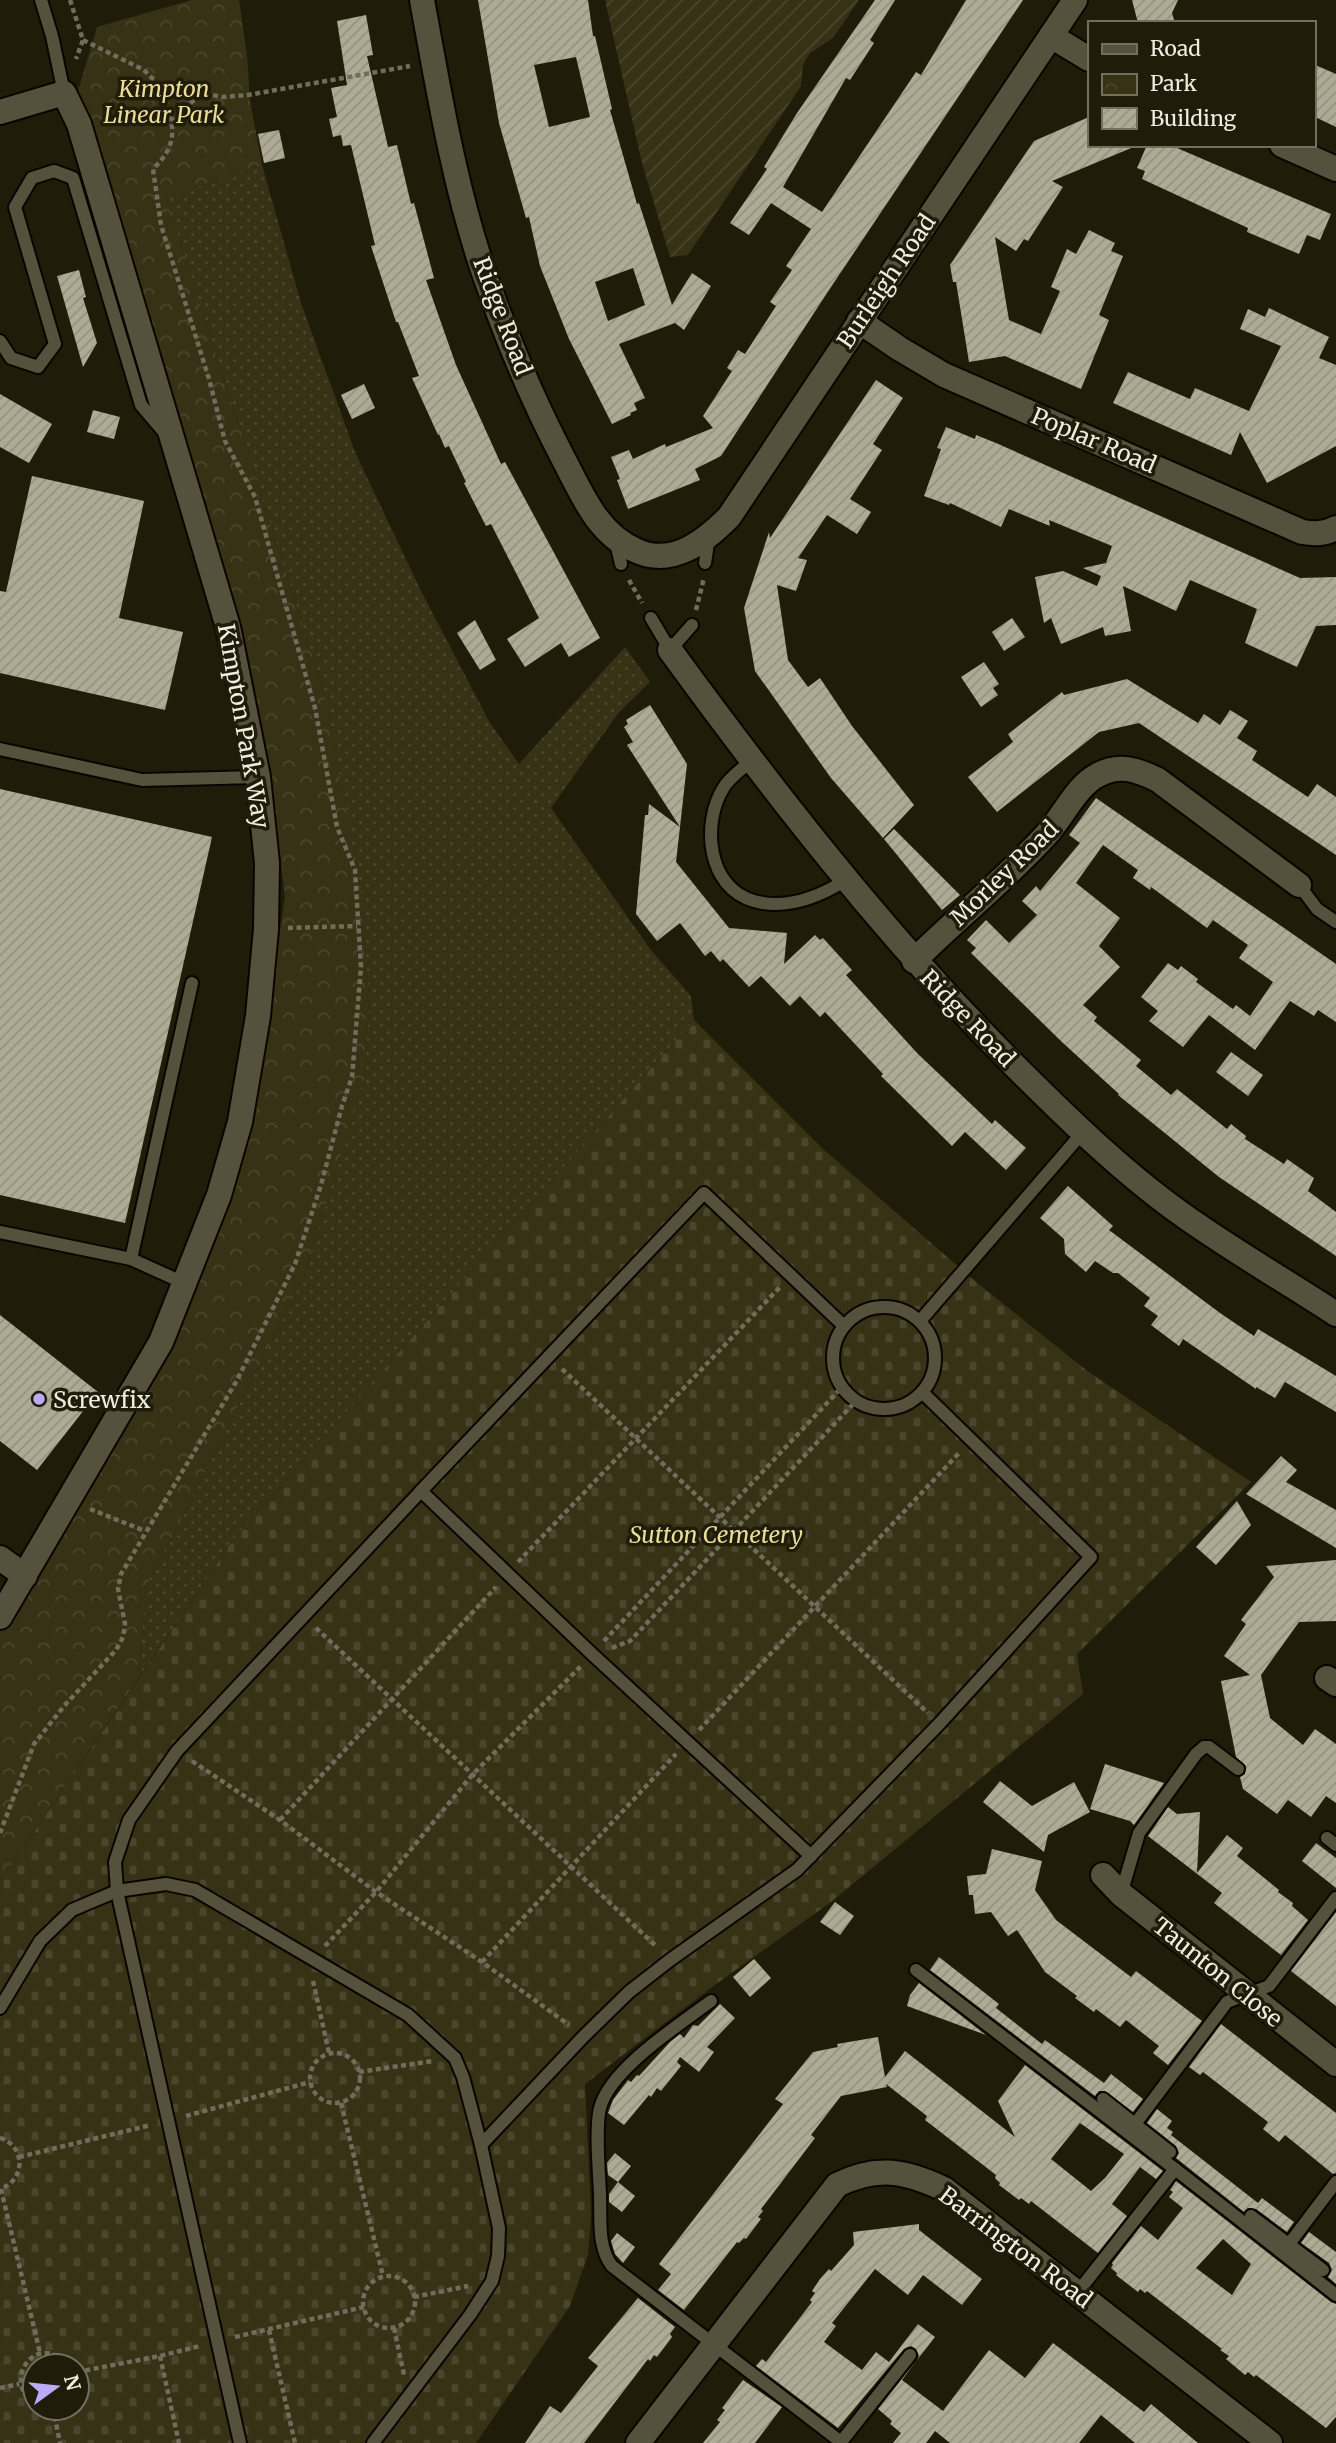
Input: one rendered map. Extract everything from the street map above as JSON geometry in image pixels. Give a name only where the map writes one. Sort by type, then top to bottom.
[{"type":"street","name":"Ridge Road","points":[[422,0],[461,190],[484,272],[513,351],[552,436],[595,518],[615,539],[639,552],[696,557]]},
{"type":"street","name":"Burleigh Road","points":[[696,557],[749,489],[1075,0]]},
{"type":"street","points":[[1051,36],[1088,57]]},
{"type":"street","points":[[0,112],[64,93]]},
{"type":"street","name":"Kimpton Park Way","points":[[0,1618],[161,1342],[219,1195],[240,1122],[258,1016],[266,929],[267,863],[258,777],[228,627],[79,124],[64,93]]},
{"type":"street","points":[[1286,147],[1336,169]]},
{"type":"street","name":"Poplar Road","points":[[859,321],[944,375],[1302,533],[1316,534],[1336,528]]},
{"type":"street","name":"Ridge Road","points":[[670,650],[751,761],[846,880],[961,1012],[1083,1132],[1180,1213],[1336,1314]]},
{"type":"street","name":"Morley Road","points":[[914,961],[1029,853],[1064,814],[1079,790],[1097,775],[1115,769],[1135,769],[1158,780],[1299,886]]},
{"type":"street","points":[[0,1558],[25,1576]]},
{"type":"street","name":"Taunton Close","points":[[1103,1875],[1121,1894],[1336,2064]]},
{"type":"street","name":"Barrington Road","points":[[638,2443],[837,2185],[856,2175],[876,2172],[899,2173],[944,2189],[1258,2439]]},
{"type":"lane","points":[[41,0],[64,93]]},
{"type":"lane","points":[[0,341],[11,358],[38,367],[55,344],[15,207],[32,178],[54,171],[73,178],[141,405],[173,443]]},
{"type":"lane","points":[[615,539],[621,564]]},
{"type":"lane","points":[[652,618],[670,650],[692,625]]},
{"type":"lane","points":[[0,749],[142,780],[258,777]]},
{"type":"lane","points":[[751,761],[725,784],[715,803],[710,825],[711,851],[720,873],[736,894],[755,902],[802,901],[823,894],[846,880]]},
{"type":"lane","points":[[1299,886],[1317,909],[1336,922]]},
{"type":"lane","points":[[131,1259],[192,983]]},
{"type":"lane","points":[[920,1321],[1083,1132]]},
{"type":"lane","points":[[240,2443],[117,1891],[115,1862],[129,1820],[177,1751],[704,1193],[844,1326]]},
{"type":"lane","points":[[0,1232],[131,1259],[184,1283]]},
{"type":"lane","points":[[888,1307],[905,1311],[920,1321],[933,1342],[935,1360],[931,1377],[922,1392],[903,1405],[886,1409],[856,1401],[836,1377],[833,1359],[836,1342],[844,1326],[870,1308],[888,1307]]},
{"type":"lane","points":[[481,2145],[629,1992],[797,1870],[940,1723],[1091,1557],[922,1392]]},
{"type":"lane","points":[[421,1491],[592,1654],[811,1856]]},
{"type":"lane","points":[[1121,1894],[1139,1833],[1196,1754],[1209,1746],[1238,1769]]},
{"type":"lane","points":[[0,2008],[40,1941],[72,1910],[117,1891],[166,1884],[195,1890],[408,2015],[455,2058],[463,2077],[481,2145],[499,2228],[498,2256],[492,2281],[470,2315],[373,2443]]},
{"type":"lane","points":[[1135,2124],[1227,2002],[1269,1986],[1336,1898]]},
{"type":"lane","points":[[916,1970],[1336,2295]]},
{"type":"lane","points":[[711,2001],[623,2070],[603,2099],[599,2110],[598,2169],[601,2237],[607,2259],[612,2266],[841,2442],[910,2355]]},
{"type":"lane","points":[[1103,2099],[1170,2152]]},
{"type":"lane","points":[[1077,2293],[1175,2169]]},
{"type":"lane","points":[[1289,2244],[1336,2182]]},
{"type":"lane","points":[[1251,2216],[1322,2270]]},
{"type":"path","points":[[0,1833],[34,1744],[64,1706],[116,1650],[123,1637],[125,1624],[119,1597],[121,1574],[236,1382],[295,1264],[352,1077],[361,967],[355,870],[337,827],[315,708],[255,497],[225,441],[209,379],[161,225],[153,169],[165,157],[173,143],[172,123],[160,86],[144,70],[83,40]]},
{"type":"path","points":[[160,86],[223,97],[247,95],[434,61]]},
{"type":"path","points":[[172,123],[203,92]]},
{"type":"path","points":[[692,625],[703,588],[696,557]]},
{"type":"path","points":[[621,564],[652,618]]},
{"type":"path","points":[[266,929],[357,926]]},
{"type":"path","points":[[281,1820],[391,1698],[790,1276]]},
{"type":"path","points":[[549,1356],[940,1723]]},
{"type":"path","points":[[328,2053],[312,1977],[312,1960],[376,1892],[472,1775],[592,1654],[843,1386]]},
{"type":"path","points":[[592,1654],[630,1641],[856,1401]]},
{"type":"path","points":[[482,1962],[971,1440]]},
{"type":"path","points":[[69,1502],[145,1531]]},
{"type":"path","points":[[302,1616],[670,1960]]},
{"type":"path","points":[[177,1751],[281,1820],[376,1892],[482,1962],[584,2036]]},
{"type":"path","points":[[328,2053],[346,2055],[353,2060],[359,2072],[360,2085],[356,2093],[341,2103],[324,2101],[310,2082],[315,2063],[328,2053]]},
{"type":"path","points":[[359,2072],[455,2058]]},
{"type":"path","points":[[341,2103],[383,2276]]},
{"type":"path","points":[[0,2137],[18,2151],[19,2172],[14,2180],[1,2189],[40,2352]]},
{"type":"path","points":[[383,2276],[401,2278],[408,2284],[414,2297],[414,2311],[409,2319],[394,2328],[376,2325],[365,2312],[363,2303],[369,2286],[383,2276]]},
{"type":"path","points":[[414,2297],[492,2281]]},
{"type":"path","points":[[394,2328],[408,2395]]},
{"type":"path","points":[[270,2330],[295,2443]]},
{"type":"path","points":[[160,2356],[179,2443]]},
{"type":"path","points":[[21,2370],[21,2389]]},
{"type":"path","points":[[0,2388],[19,2384]]},
{"type":"path","points":[[55,2422],[60,2443]]},
{"type":"green space","name":"Kimpton Linear Park","points":[[192,0],[239,0],[250,101],[262,165],[166,197],[325,695],[360,887],[369,996],[365,1076],[304,1277],[145,1589],[140,1676],[0,1882],[0,1628],[146,1390],[251,1132],[285,896],[266,746],[242,625],[75,101],[97,27]]},
{"type":"green space","points":[[605,0],[859,0],[833,38],[810,53],[803,65],[801,86],[688,255],[670,257],[642,163]]},
{"type":"green space","points":[[262,165],[301,303],[355,452],[421,591],[490,723],[519,764],[625,647],[650,682],[619,712],[551,808],[650,949],[691,996],[694,1020],[236,1536],[140,1676],[145,1589],[304,1277],[365,1075],[369,996],[360,888],[325,695],[166,197]]},
{"type":"green space","name":"Sutton Cemetery","points":[[694,1020],[823,1149],[976,1282],[1086,1370],[1251,1482],[1077,1654],[1083,1694],[831,1902],[712,1987],[585,2084],[591,2215],[588,2255],[570,2306],[476,2443],[0,2443],[0,1882],[236,1536]]},
{"type":"building","points":[[478,0],[588,0],[593,36],[612,109],[610,110],[637,204],[639,203],[672,305],[692,273],[711,286],[684,330],[675,323],[619,344],[645,398],[634,403],[637,410],[630,413],[631,415],[612,424],[569,339],[540,266],[529,217],[526,218],[499,123]],"holes":[[[576,57],[590,117],[549,127],[534,65]],[[633,268],[645,305],[608,321],[595,282]]]},
{"type":"building","points":[[875,0],[895,0],[870,40],[874,43],[850,80],[846,78],[783,187],[822,212],[916,72],[921,75],[966,0],[1023,0],[721,456],[695,469],[700,480],[628,509],[611,457],[629,450],[633,459],[665,444],[666,447],[713,428],[703,416],[732,371],[727,368],[738,350],[745,354],[776,306],[770,302],[792,270],[786,266],[811,229],[771,203],[749,235],[730,223],[767,169],[764,167],[797,113]]},
{"type":"building","points":[[1132,0],[1178,0],[1172,13],[1174,21],[1137,21]]},
{"type":"building","points":[[366,15],[373,55],[367,56],[388,147],[397,145],[411,204],[414,203],[434,278],[426,280],[456,365],[501,464],[505,462],[600,638],[569,657],[561,643],[525,667],[507,639],[539,618],[491,524],[486,526],[449,446],[445,448],[412,378],[419,376],[396,322],[371,246],[375,245],[351,145],[343,146],[341,135],[333,137],[329,119],[337,117],[331,88],[347,85],[337,21]]},
{"type":"building","points":[[1315,65],[1336,74],[1336,127],[1315,117]]},
{"type":"building","points":[[1088,117],[1088,147],[1134,147],[1052,181],[1063,187],[1028,241],[1024,239],[1016,251],[995,237],[1009,320],[1041,334],[1060,291],[1051,287],[1067,249],[1076,254],[1089,230],[1115,243],[1111,251],[1123,256],[1099,315],[1109,320],[1081,389],[1005,356],[969,362],[956,282],[953,282],[950,265],[1034,141]]},
{"type":"building","points":[[279,130],[285,158],[264,163],[258,134]]},
{"type":"building","points":[[1146,147],[1175,147],[1331,214],[1320,240],[1307,235],[1299,254],[1247,232],[1248,228],[1142,179],[1145,171],[1137,168]]},
{"type":"building","points":[[79,270],[86,297],[83,298],[97,343],[83,367],[57,276]]},
{"type":"building","points":[[1269,308],[1329,337],[1319,358],[1336,365],[1336,446],[1267,483],[1240,432],[1231,455],[1113,403],[1128,372],[1190,399],[1195,388],[1249,411],[1281,346],[1240,329],[1248,309],[1265,317]]},
{"type":"building","points":[[876,380],[903,398],[873,444],[882,450],[850,499],[871,512],[857,534],[827,515],[798,558],[807,560],[796,591],[777,585],[788,660],[808,687],[820,678],[852,726],[914,805],[883,838],[831,778],[755,671],[744,608],[769,532],[770,538]]},
{"type":"building","points":[[364,384],[375,408],[352,419],[341,395]]},
{"type":"building","points":[[0,394],[52,424],[29,463],[0,447]]},
{"type":"building","points":[[93,410],[120,417],[114,439],[87,432]]},
{"type":"building","points":[[946,427],[975,439],[976,435],[996,443],[1300,578],[1336,577],[1336,625],[1316,626],[1297,667],[1245,643],[1257,609],[1190,580],[1176,611],[1123,586],[1131,631],[1105,636],[1103,627],[1061,644],[1051,618],[1044,623],[1035,577],[1063,571],[1097,586],[1101,576],[1083,568],[1106,563],[1112,546],[1049,520],[1050,526],[1009,509],[1001,527],[950,503],[949,505],[924,496],[941,449],[937,448]]},
{"type":"building","points":[[32,476],[144,501],[119,618],[183,632],[165,710],[0,673],[0,591],[6,592]]},
{"type":"building","points":[[1012,618],[1025,637],[1004,651],[992,632]]},
{"type":"building","points":[[475,620],[496,660],[480,670],[457,633]]},
{"type":"building","points":[[984,662],[999,684],[993,688],[998,695],[981,707],[961,677]]},
{"type":"building","points":[[1127,679],[1198,723],[1204,714],[1220,725],[1230,710],[1248,721],[1237,738],[1257,751],[1252,760],[1308,797],[1317,784],[1336,797],[1336,855],[1139,723],[1099,732],[997,812],[968,777],[1013,742],[1008,734],[1062,692],[1064,695]]},
{"type":"building","points":[[650,705],[687,764],[680,827],[627,745],[633,742],[624,727],[628,724],[626,720]]},
{"type":"building","points":[[0,789],[212,837],[125,1223],[0,1195]]},
{"type":"building","points":[[1096,798],[1336,964],[1336,1022],[1318,1010],[1314,1016],[1290,1001],[1255,1050],[1209,1015],[1183,1047],[1149,1021],[1158,1011],[1141,997],[1168,963],[1178,970],[1181,966],[1198,979],[1196,982],[1233,1009],[1236,1005],[1250,1016],[1273,982],[1239,958],[1248,945],[1213,920],[1207,928],[1151,887],[1150,890],[1133,878],[1138,870],[1103,845],[1076,883],[1120,918],[1099,946],[1120,967],[1083,1005],[1097,1017],[1094,1021],[1141,1060],[1136,1066],[1171,1095],[1177,1089],[1227,1129],[1231,1124],[1246,1136],[1245,1139],[1284,1164],[1287,1159],[1314,1178],[1308,1191],[1336,1212],[1336,1256],[1219,1177],[1118,1095],[971,953],[976,948],[967,940],[986,920],[1009,943],[1037,915],[1022,901],[1036,886],[1040,891],[1080,843],[1069,835]]},
{"type":"building","points":[[649,804],[680,827],[676,862],[729,928],[787,933],[784,964],[815,935],[820,940],[823,938],[852,970],[846,975],[918,1054],[992,1124],[995,1120],[1026,1148],[1006,1170],[965,1132],[952,1146],[881,1076],[883,1074],[825,1012],[820,1017],[800,996],[790,1006],[761,976],[749,987],[723,959],[720,962],[711,951],[705,956],[680,923],[657,941],[636,914],[645,815],[648,815]]},
{"type":"building","points":[[894,829],[960,895],[942,910],[884,839]]},
{"type":"building","points":[[1231,1052],[1263,1075],[1248,1096],[1216,1072]]},
{"type":"building","points":[[1068,1186],[1113,1226],[1109,1230],[1220,1313],[1254,1336],[1258,1329],[1336,1376],[1336,1412],[1285,1382],[1275,1398],[1256,1389],[1183,1339],[1179,1346],[1151,1325],[1158,1316],[1144,1306],[1150,1298],[1118,1273],[1113,1273],[1095,1261],[1086,1272],[1065,1254],[1064,1239],[1040,1218]]},
{"type":"building","points":[[0,1315],[98,1392],[37,1470],[0,1441]]},
{"type":"building","points":[[1281,1456],[1297,1470],[1286,1482],[1336,1510],[1336,1548],[1246,1494]]},
{"type":"building","points":[[1237,1501],[1251,1525],[1216,1565],[1196,1547]]},
{"type":"building","points":[[1336,1560],[1336,1621],[1299,1622],[1261,1675],[1270,1718],[1303,1745],[1315,1729],[1336,1744],[1336,1803],[1326,1796],[1311,1817],[1288,1800],[1277,1814],[1243,1789],[1240,1777],[1245,1774],[1246,1766],[1236,1757],[1221,1681],[1250,1675],[1224,1656],[1246,1624],[1241,1620],[1274,1577],[1266,1566]]},
{"type":"building","points":[[1105,1764],[1164,1783],[1134,1825],[1130,1821],[1090,1809]]},
{"type":"building","points":[[1000,1781],[1032,1806],[1074,1782],[1090,1812],[1048,1835],[1044,1852],[983,1802]]},
{"type":"building","points":[[1168,1807],[1177,1814],[1200,1812],[1197,1873],[1227,1835],[1243,1848],[1237,1856],[1279,1890],[1278,1892],[1293,1903],[1292,1906],[1308,1920],[1281,1955],[1214,1903],[1222,1893],[1148,1836]]},
{"type":"building","points":[[1316,1843],[1336,1858],[1336,1888],[1302,1861]]},
{"type":"building","points":[[992,1849],[1042,1861],[1035,1890],[1056,1920],[1131,1977],[1136,1971],[1202,2021],[1168,2065],[1153,2053],[1159,2046],[1126,2020],[1120,2027],[1096,2009],[1094,2012],[1045,1972],[1017,1930],[1008,1936],[991,1912],[975,1914],[967,1876],[986,1874]]},
{"type":"building","points":[[835,1902],[854,1916],[840,1935],[820,1922]]},
{"type":"building","points":[[1336,1912],[1336,2006],[1291,1971]]},
{"type":"building","points":[[939,1957],[999,2004],[996,2008],[1042,2044],[1045,2040],[1104,2083],[1111,2074],[1143,2099],[1133,2112],[1105,2091],[1099,2091],[1095,2096],[930,1970]]},
{"type":"building","points":[[754,1959],[771,1978],[750,1997],[733,1977]]},
{"type":"building","points":[[919,1983],[986,2035],[907,2006],[910,1995]]},
{"type":"building","points":[[720,2004],[735,2018],[707,2047],[714,2052],[699,2072],[680,2057],[677,2062],[681,2066],[661,2091],[657,2088],[651,2097],[649,2095],[624,2125],[608,2113],[613,2100],[628,2080],[631,2082],[639,2076],[670,2042],[680,2034],[684,2038],[693,2025],[698,2026]]},
{"type":"building","points":[[1221,2024],[1336,2113],[1336,2173],[1333,2174],[1285,2135],[1279,2142],[1263,2129],[1268,2122],[1203,2072],[1200,2075],[1189,2067]]},
{"type":"building","points":[[878,2037],[885,2077],[905,2051],[1015,2137],[998,2101],[1025,2065],[1163,2171],[1156,2179],[1140,2167],[1112,2204],[1127,2216],[1098,2253],[1031,2201],[1029,2204],[1021,2198],[1019,2200],[999,2185],[996,2175],[925,2120],[927,2116],[886,2084],[887,2087],[841,2096],[811,2135],[815,2138],[761,2209],[763,2211],[758,2217],[761,2219],[746,2239],[737,2242],[684,2310],[658,2290],[671,2274],[659,2264],[783,2104],[775,2099],[813,2052],[838,2047],[837,2044]],"holes":[[[1080,2123],[1124,2154],[1091,2191],[1051,2159]]]},
{"type":"building","points":[[1157,2109],[1172,2121],[1167,2128],[1173,2132],[1171,2135],[1258,2203],[1262,2198],[1294,2222],[1287,2232],[1256,2209],[1248,2208],[1244,2212],[1176,2158],[1179,2153],[1176,2146],[1147,2123]]},
{"type":"building","points":[[615,2153],[631,2166],[618,2182],[608,2175],[607,2163]]},
{"type":"building","points":[[1176,2181],[1336,2304],[1336,2417],[1326,2428],[1256,2375],[1254,2377],[1248,2372],[1245,2375],[1226,2359],[1229,2356],[1220,2350],[1222,2349],[1147,2291],[1145,2293],[1140,2289],[1138,2292],[1111,2268],[1141,2226],[1158,2240],[1183,2208],[1169,2197],[1173,2192],[1170,2190]],"holes":[[[1223,2239],[1251,2264],[1232,2295],[1196,2268]]]},
{"type":"building","points":[[618,2182],[635,2196],[622,2212],[609,2202],[609,2194]]},
{"type":"building","points":[[919,2224],[919,2230],[982,2279],[962,2305],[923,2275],[908,2295],[875,2269],[832,2323],[836,2326],[824,2342],[862,2370],[876,2352],[889,2362],[918,2324],[935,2337],[917,2360],[919,2356],[916,2349],[911,2346],[904,2349],[838,2428],[756,2366],[762,2359],[766,2362],[812,2302],[810,2300],[815,2293],[812,2291],[820,2279],[829,2269],[831,2271],[854,2245],[853,2232]]},
{"type":"building","points":[[1309,2232],[1336,2252],[1336,2284],[1328,2277],[1332,2270],[1329,2263],[1301,2243]]},
{"type":"building","points":[[617,2233],[635,2247],[623,2263],[615,2254],[611,2241]]},
{"type":"building","points":[[638,2298],[675,2327],[670,2334],[672,2337],[657,2357],[654,2355],[650,2361],[648,2359],[584,2443],[525,2443],[550,2406],[561,2413],[598,2366],[588,2358]]},
{"type":"building","points":[[1053,2343],[1144,2412],[1151,2404],[1198,2443],[1135,2443],[1101,2415],[1079,2443],[950,2443],[935,2431],[926,2443],[893,2443],[901,2433],[878,2409],[916,2361],[902,2380],[943,2411],[989,2350],[1025,2378]]},
{"type":"building","points":[[743,2380],[782,2407],[755,2443],[703,2443],[720,2422],[717,2420],[725,2410],[722,2408]]},
{"type":"place","name":"Screwfix","points":[[39,1399]]}]
